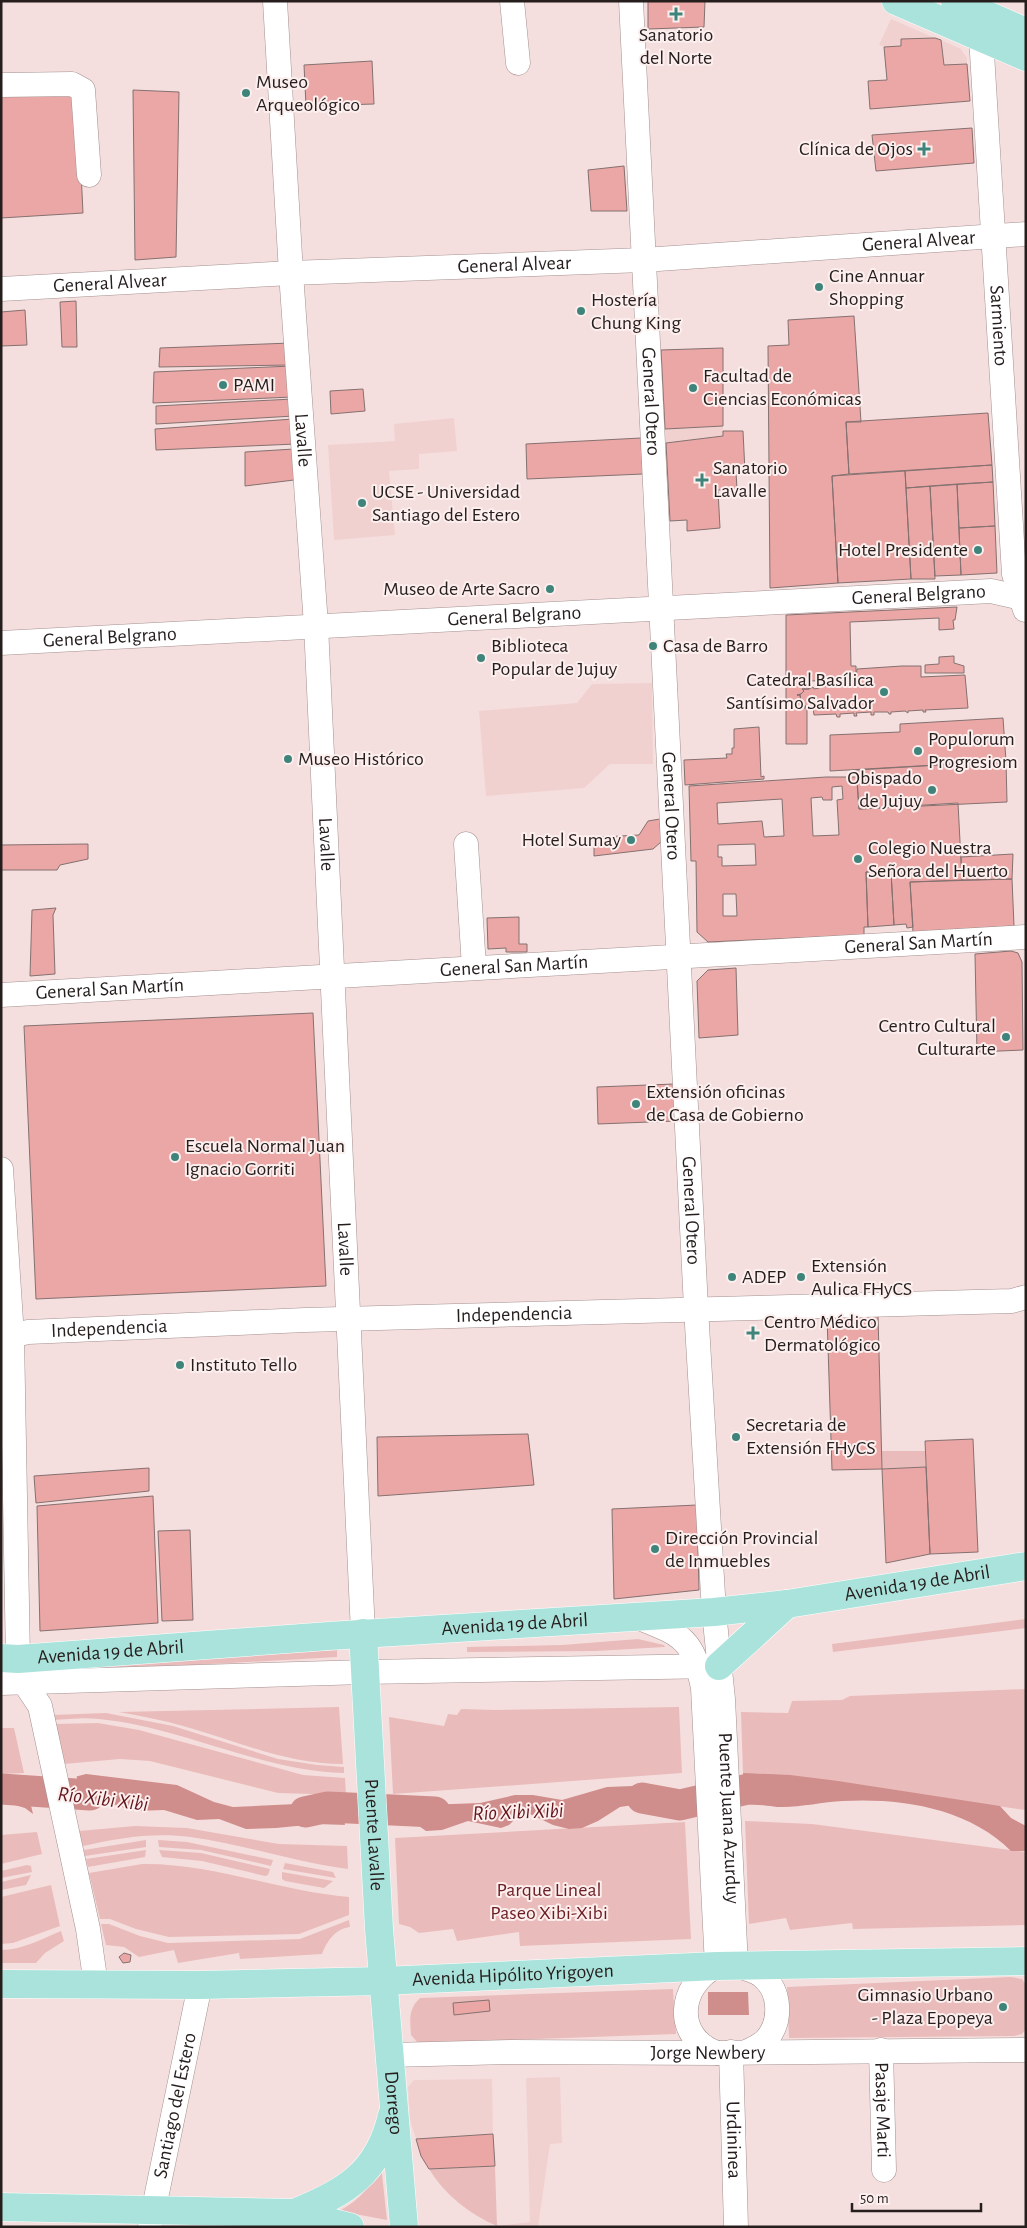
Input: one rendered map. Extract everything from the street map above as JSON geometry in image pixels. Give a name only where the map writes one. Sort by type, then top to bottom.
[{"type":"main road","points":[[896,1],[1026,57]]},
{"type":"main road","points":[[955,1],[1026,32]]},
{"type":"main road","name":"Avenida 19 de Abril","points":[[14,1666],[363,1633],[714,1612],[787,1604],[1026,1566]]},
{"type":"main road","points":[[709,1667],[787,1604]]},
{"type":"main road","name":"Lavalle","points":[[363,1633],[366,1680]]},
{"type":"main road","name":"Puente Lavalle","points":[[366,1680],[383,1981]]},
{"type":"main road","name":"Avenida Hipólito Yrigoyen","points":[[1,1984],[200,1985],[383,1981],[726,1966],[1026,1961]]},
{"type":"main road","name":"Dorrego","points":[[383,1981],[404,2227]]},
{"type":"main road","points":[[294,2213],[334,2196],[362,2175],[371,2164],[384,2139],[392,2117],[394,2097]]},
{"type":"main road","points":[[1,2207],[151,2219],[294,2213],[350,2227]]},
{"type":"street","name":"Lavalle","points":[[275,1],[291,273],[316,625],[363,1633]]},
{"type":"street","points":[[512,1],[518,63]]},
{"type":"street","name":"General Otero","points":[[631,1],[677,956],[714,1612],[709,1667]]},
{"type":"street","name":"Sarmiento","points":[[981,37],[1014,574],[1024,603]]},
{"type":"street","points":[[1,85],[72,84],[83,90],[89,175]]},
{"type":"street","name":"General Alvear","points":[[1,289],[291,273],[643,260],[1026,234]]},
{"type":"street","name":"General Belgrano","points":[[1,643],[991,591],[1024,603]]},
{"type":"street","points":[[466,844],[474,967]]},
{"type":"street","name":"General San Martín","points":[[1,996],[333,975],[1026,937]]},
{"type":"street","points":[[1,1169],[14,1666],[40,1706],[88,1930],[96,1985]]},
{"type":"street","name":"Independencia","points":[[6,1337],[38,1332],[696,1308],[1012,1301],[1026,1297]]},
{"type":"street","points":[[637,1618],[672,1632],[683,1640],[709,1667]]},
{"type":"street","name":"Avenida 19 de Abril","points":[[1,1682],[14,1666],[366,1680],[709,1667]]},
{"type":"street","name":"Puente Juana Azurduy","points":[[709,1667],[714,1699],[726,1966]]},
{"type":"street","points":[[726,1966],[756,1972],[764,1977],[770,1984],[777,2008],[776,2023],[766,2040],[759,2046],[731,2053],[697,2040],[688,2024],[686,2014],[688,1995],[692,1986],[704,1972],[726,1966]]},
{"type":"street","name":"Santiago del Estero","points":[[151,2219],[200,1985]]},
{"type":"street","name":"Pasaje Marti","points":[[880,2050],[884,2170]]},
{"type":"street","name":"Jorge Newbery","points":[[390,2055],[511,2052],[731,2053],[1026,2050]]},
{"type":"street","name":"Urdininea","points":[[731,2053],[736,2227]]},
{"type":"shaded area","points":[[891,19],[935,38],[901,39],[901,46],[884,47],[879,45]]},
{"type":"shaded area","points":[[941,40],[961,49],[967,58],[967,64],[944,65]]},
{"type":"shaded area","name":"UCSE - Universidad Santiago del Estero","points":[[454,418],[457,451],[419,454],[419,469],[389,471],[395,535],[334,540],[328,445],[395,441],[394,424]]},
{"type":"shaded area","points":[[723,426],[723,436],[666,443],[665,429]]},
{"type":"shaded area","points":[[652,683],[653,764],[610,764],[584,788],[486,796],[479,711],[577,703],[592,684]]},
{"type":"shaded area","points":[[560,2077],[562,2143],[550,2144],[538,2227],[499,2227],[497,2226],[530,2222],[526,2078]]},
{"type":"shaded area","points":[[492,2079],[493,2134],[416,2139],[410,2120],[408,2087],[414,2080]]},
{"type":"green space","points":[[882,1451],[925,1451],[926,1467],[882,1469]]},
{"type":"green space","points":[[1026,1619],[1026,1628],[833,1652],[832,1644]]},
{"type":"green space","points":[[638,1639],[664,1645],[665,1647],[596,1651],[467,1652],[467,1647],[562,1645]]},
{"type":"green space","points":[[337,1650],[337,1657],[69,1672],[69,1664]]},
{"type":"green space","points":[[1026,1689],[1026,1810],[850,1783],[743,1773],[741,1712],[788,1713],[792,1701],[842,1700],[850,1696]]},
{"type":"green space","points":[[339,1707],[343,1764],[322,1763],[282,1756],[175,1724],[119,1712]]},
{"type":"green space","points":[[679,1707],[682,1773],[393,1794],[389,1717],[444,1726],[448,1714],[457,1715],[461,1709]]},
{"type":"green space","points":[[106,1713],[173,1726],[278,1759],[344,1767],[344,1773],[282,1765],[130,1724],[93,1718],[53,1720],[52,1715]]},
{"type":"green space","points":[[98,1723],[139,1730],[303,1775],[345,1778],[346,1795],[278,1793],[150,1761],[120,1759],[64,1764],[55,1724]]},
{"type":"green space","points":[[1,1728],[14,1728],[24,1773],[1,1774]]},
{"type":"green space","points":[[745,1821],[812,1824],[1026,1852],[1026,1925],[853,1929],[852,1923],[790,1930],[786,1918],[749,1924]]},
{"type":"green space","name":"Parque Lineal Paseo Xibi-Xibi","points":[[685,1822],[691,1939],[520,1946],[519,1932],[457,1941],[453,1929],[419,1933],[410,1927],[399,1924],[395,1838]]},
{"type":"green space","points":[[135,1826],[187,1828],[279,1844],[347,1846],[348,1869],[190,1837],[163,1835],[136,1837],[83,1846],[79,1831]]},
{"type":"green space","points":[[37,1832],[42,1854],[1,1864],[1,1835]]},
{"type":"green space","points":[[146,1840],[146,1847],[85,1856],[84,1850]]},
{"type":"green space","points":[[158,1840],[187,1842],[273,1860],[271,1866],[201,1850],[159,1847]]},
{"type":"green space","points":[[146,1850],[145,1857],[88,1867],[86,1859]]},
{"type":"green space","points":[[159,1850],[201,1853],[270,1869],[268,1875],[265,1876],[202,1861],[162,1857]]},
{"type":"green space","points":[[285,1863],[333,1872],[336,1878],[283,1869]]},
{"type":"green space","points":[[142,1864],[168,1865],[220,1872],[297,1889],[349,1897],[349,1915],[299,1934],[169,1937],[136,1929],[110,1919],[100,1919],[89,1873]]},
{"type":"green space","points":[[27,1865],[31,1866],[32,1872],[1,1878],[1,1871]]},
{"type":"green space","points":[[282,1872],[333,1881],[324,1888],[285,1881],[282,1879]]},
{"type":"green space","points":[[31,1875],[26,1885],[1,1890],[1,1882]]},
{"type":"green space","points":[[51,1885],[60,1926],[13,1943],[1,1944],[1,1897]]},
{"type":"green space","points":[[349,1920],[350,1927],[340,1930],[332,1936],[322,1954],[240,1959],[239,1953],[178,1963],[174,1950],[139,1957],[124,1947],[106,1945],[101,1924],[109,1924],[140,1936],[168,1943],[300,1939]]},
{"type":"green space","points":[[61,1931],[64,1941],[45,1953],[36,1963],[1,1963],[1,1950],[24,1946]]},
{"type":"green space","points":[[1011,1977],[1022,1979],[1026,1985],[1026,2029],[1022,2034],[1014,2036],[789,2038],[787,1987]]},
{"type":"green space","points":[[673,1989],[676,2034],[426,2043],[418,2043],[411,2035],[410,2020],[413,2006],[420,1998]]},
{"type":"green space","points":[[381,2165],[387,2220],[339,2211],[364,2192]]},
{"type":"green space","points":[[495,2166],[497,2226],[477,2216],[458,2203],[442,2187],[429,2169]]},
{"type":"water","points":[[743,1773],[790,1775],[838,1781],[1000,1806],[1011,1818],[1026,1826],[1026,1851],[1011,1851],[994,1836],[955,1815],[911,1804],[843,1801],[782,1807],[768,1806],[744,1800]]},
{"type":"water","points":[[86,1774],[177,1785],[214,1802],[233,1807],[296,1804],[322,1798],[346,1798],[347,1825],[317,1824],[246,1829],[219,1819],[197,1820],[164,1810],[135,1811],[105,1802],[79,1803],[67,1779]]},
{"type":"water","points":[[25,1780],[33,1814],[25,1808],[1,1801],[1,1782]]},
{"type":"water","points":[[633,1786],[670,1795],[683,1792],[684,1817],[655,1813],[633,1805],[620,1807],[598,1821],[582,1828],[569,1829],[553,1825],[530,1814],[522,1815],[509,1825],[501,1828],[468,1821],[442,1830],[426,1831],[419,1826],[394,1823],[393,1803],[426,1805],[480,1803],[515,1795],[533,1795],[562,1800],[607,1787]]},
{"type":"water","points":[[708,1992],[748,1992],[749,2015],[708,2015]]},
{"type":"pier","points":[[76,1774],[83,1805],[73,1809],[66,1776]]},
{"type":"pier","points":[[343,1795],[348,1797],[349,1825],[347,1828],[345,1827]]},
{"type":"building","name":"Sanatorio del Norte","points":[[648,1],[705,1],[704,27],[648,29]]},
{"type":"building","points":[[935,38],[941,40],[944,65],[967,64],[970,101],[870,109],[868,81],[887,80],[884,47],[901,46],[901,39]]},
{"type":"building","points":[[372,61],[374,104],[306,106],[304,65]]},
{"type":"building","points":[[77,90],[83,213],[1,218],[1,94]]},
{"type":"building","points":[[133,90],[179,92],[176,257],[135,260]]},
{"type":"building","name":"Clínica de Ojos","points":[[972,128],[974,163],[876,171],[872,135]]},
{"type":"building","points":[[624,166],[627,211],[591,211],[588,170]]},
{"type":"building","points":[[76,301],[77,347],[62,347],[60,302]]},
{"type":"building","points":[[25,310],[27,345],[1,346],[1,312]]},
{"type":"building","points":[[854,316],[861,422],[846,422],[849,474],[832,476],[838,583],[770,588],[768,346],[789,345],[788,320]]},
{"type":"building","points":[[291,343],[292,365],[159,367],[160,348]]},
{"type":"building","name":"Facultad de Ciencias Económicas","points":[[723,348],[723,426],[665,429],[661,350]]},
{"type":"building","name":"PAMI","points":[[292,366],[293,397],[153,403],[154,372]]},
{"type":"building","points":[[363,389],[365,411],[331,414],[330,391]]},
{"type":"building","points":[[293,399],[294,416],[156,424],[156,406]]},
{"type":"building","points":[[988,413],[992,465],[849,474],[846,422]]},
{"type":"building","points":[[293,419],[296,444],[156,450],[155,429]]},
{"type":"building","name":"Sanatorio Lavalle","points":[[723,431],[743,431],[745,472],[736,472],[737,489],[718,490],[720,528],[687,531],[687,520],[670,521],[666,443],[723,436]]},
{"type":"building","points":[[641,438],[643,474],[527,479],[526,444]]},
{"type":"building","points":[[294,449],[294,480],[245,486],[245,452]]},
{"type":"building","points":[[992,465],[993,482],[906,488],[905,471]]},
{"type":"building","points":[[905,471],[911,579],[838,583],[832,476]]},
{"type":"building","points":[[993,482],[995,526],[959,528],[957,484]]},
{"type":"building","points":[[957,484],[961,575],[935,576],[930,486]]},
{"type":"building","points":[[930,486],[935,579],[911,579],[906,488]]},
{"type":"building","name":"Hotel Presidente","points":[[995,526],[997,573],[961,575],[959,528]]},
{"type":"building","points":[[957,607],[955,620],[953,620],[954,629],[939,630],[939,618],[850,622],[851,666],[856,666],[856,680],[808,681],[809,689],[802,689],[804,691],[797,695],[800,695],[801,702],[798,702],[799,704],[801,703],[807,709],[807,744],[786,744],[786,615]]},
{"type":"building","points":[[954,656],[954,663],[964,666],[964,673],[925,673],[925,665],[939,664],[939,657]]},
{"type":"building","name":"Catedral Basílica Santísimo Salvador","points":[[921,666],[921,677],[965,675],[968,708],[925,710],[926,712],[923,712],[923,710],[908,711],[908,713],[905,711],[891,712],[891,714],[888,712],[874,712],[874,715],[871,715],[871,712],[856,713],[857,716],[854,716],[854,713],[840,714],[840,717],[837,717],[836,714],[814,715],[813,708],[804,708],[806,706],[798,702],[801,702],[800,695],[797,695],[804,691],[802,689],[813,687],[814,689],[819,688],[819,686],[834,687],[833,681],[856,680],[857,669]]},
{"type":"building","name":"Populorum Progresiom","points":[[1003,718],[1006,761],[830,771],[830,735],[900,732],[900,724]]},
{"type":"building","points":[[759,727],[761,777],[764,776],[764,779],[685,785],[684,760],[727,758],[726,754],[732,754],[732,748],[734,748],[734,729]]},
{"type":"building","name":"Obispado de Jujuy","points":[[1006,761],[1007,802],[859,809],[856,770]]},
{"type":"building","name":"Colegio Nuestra Señora del Huerto","points":[[826,777],[857,777],[859,809],[958,803],[962,880],[910,882],[913,927],[907,928],[906,924],[894,925],[891,872],[866,872],[868,927],[864,927],[864,935],[708,942],[697,932],[696,861],[691,861],[689,786]],"holes":[[[842,786],[843,799],[837,800],[839,835],[813,836],[811,798],[822,797],[823,800],[832,800],[832,787]],[[782,799],[784,836],[764,837],[762,821],[718,824],[717,803]],[[755,844],[756,865],[722,866],[722,857],[718,857],[718,845]],[[723,894],[736,894],[737,916],[723,916]]]},
{"type":"building","name":"Hotel Sumay","points":[[660,819],[661,842],[653,849],[594,856],[594,844],[601,843],[602,837],[639,835],[648,821]]},
{"type":"building","points":[[88,844],[88,859],[60,865],[57,870],[1,870],[1,845]]},
{"type":"building","points":[[1013,854],[1012,879],[962,880],[961,857]]},
{"type":"building","points":[[866,872],[891,872],[894,925],[868,927]]},
{"type":"building","points":[[1012,879],[1014,926],[913,932],[910,882]]},
{"type":"building","points":[[56,908],[53,915],[55,974],[30,976],[32,910]]},
{"type":"building","points":[[519,917],[519,944],[527,944],[527,952],[506,952],[506,948],[488,949],[487,918]]},
{"type":"building","points":[[1011,951],[1018,953],[1022,962],[1023,1050],[977,1052],[975,954]]},
{"type":"building","points":[[736,968],[738,1035],[699,1038],[697,981],[708,970]]},
{"type":"building","name":"Escuela Normal Juan Ignacio Gorriti","points":[[313,1013],[326,1286],[36,1299],[24,1026]]},
{"type":"building","name":"Extensión oficinas de Casa de Gobierno","points":[[674,1084],[676,1121],[598,1124],[597,1087]]},
{"type":"building","points":[[878,1315],[882,1469],[832,1470],[827,1316]]},
{"type":"building","points":[[528,1434],[534,1485],[378,1496],[377,1437]]},
{"type":"building","points":[[973,1439],[978,1552],[930,1554],[925,1441]]},
{"type":"building","points":[[926,1467],[930,1554],[886,1563],[882,1469]]},
{"type":"building","points":[[149,1468],[149,1491],[36,1503],[34,1476]]},
{"type":"building","points":[[153,1496],[158,1623],[40,1631],[37,1506]]},
{"type":"building","name":"Dirección Provincial de Inmuebles","points":[[697,1505],[699,1590],[614,1599],[612,1509]]},
{"type":"building","points":[[190,1530],[193,1620],[162,1621],[158,1531]]},
{"type":"building","points":[[124,1953],[131,1955],[130,1962],[123,1963],[119,1957]]},
{"type":"building","points":[[489,2000],[490,2011],[454,2015],[453,2003]]},
{"type":"building","points":[[493,2134],[495,2166],[429,2169],[421,2156],[416,2139]]},
{"type":"waterway","name":"Río Xibi Xibi","points":[[1,1789],[90,1795]]},
{"type":"waterway","name":"Río Xibi Xibi","points":[[642,1798],[680,1805],[748,1789],[786,1791]]},
{"type":"waterway","name":"Río Xibi Xibi","points":[[305,1812],[328,1807],[435,1812]]},
{"type":"place","name":"Sanatorio del Norte","points":[[676,14]]},
{"type":"place","name":"Museo Arqueológico","points":[[246,93]]},
{"type":"place","name":"Clínica de Ojos","points":[[924,149]]},
{"type":"place","name":"Cine Annuar Shopping","points":[[819,287]]},
{"type":"place","name":"Hostería Chung King","points":[[581,311]]},
{"type":"place","name":"PAMI","points":[[223,385]]},
{"type":"place","name":"Facultad de Ciencias Económicas","points":[[693,388]]},
{"type":"place","name":"Sanatorio Lavalle","points":[[702,480]]},
{"type":"place","name":"UCSE - Universidad Santiago del Estero","points":[[362,503]]},
{"type":"place","name":"Hotel Presidente","points":[[978,550]]},
{"type":"place","name":"Museo de Arte Sacro","points":[[550,589]]},
{"type":"place","name":"Casa de Barro","points":[[653,646]]},
{"type":"place","name":"Biblioteca Popular de Jujuy","points":[[481,658]]},
{"type":"place","name":"Catedral Basílica Santísimo Salvador","points":[[884,692]]},
{"type":"place","name":"Populorum Progresiom","points":[[918,751]]},
{"type":"place","name":"Museo Histórico","points":[[288,759]]},
{"type":"place","name":"Obispado de Jujuy","points":[[932,790]]},
{"type":"place","name":"Hotel Sumay","points":[[631,840]]},
{"type":"place","name":"Colegio Nuestra Señora del Huerto","points":[[858,859]]},
{"type":"place","name":"Centro Cultural Culturarte","points":[[1006,1037]]},
{"type":"place","name":"Extensión oficinas de Casa de Gobierno","points":[[636,1104]]},
{"type":"place","name":"Escuela Normal Juan Ignacio Gorriti","points":[[175,1157]]},
{"type":"place","name":"ADEP","points":[[732,1277]]},
{"type":"place","name":"Extensión Aulica FHyCS","points":[[801,1277]]},
{"type":"place","name":"Centro Médico Dermatológico","points":[[753,1333]]},
{"type":"place","name":"Instituto Tello","points":[[180,1365]]},
{"type":"place","name":"Secretaria de Extensión FHyCS","points":[[736,1437]]},
{"type":"place","name":"Dirección Provincial de Inmuebles","points":[[655,1549]]},
{"type":"place","name":"Gimnasio Urbano - Plaza Epopeya","points":[[1003,2007]]}]
